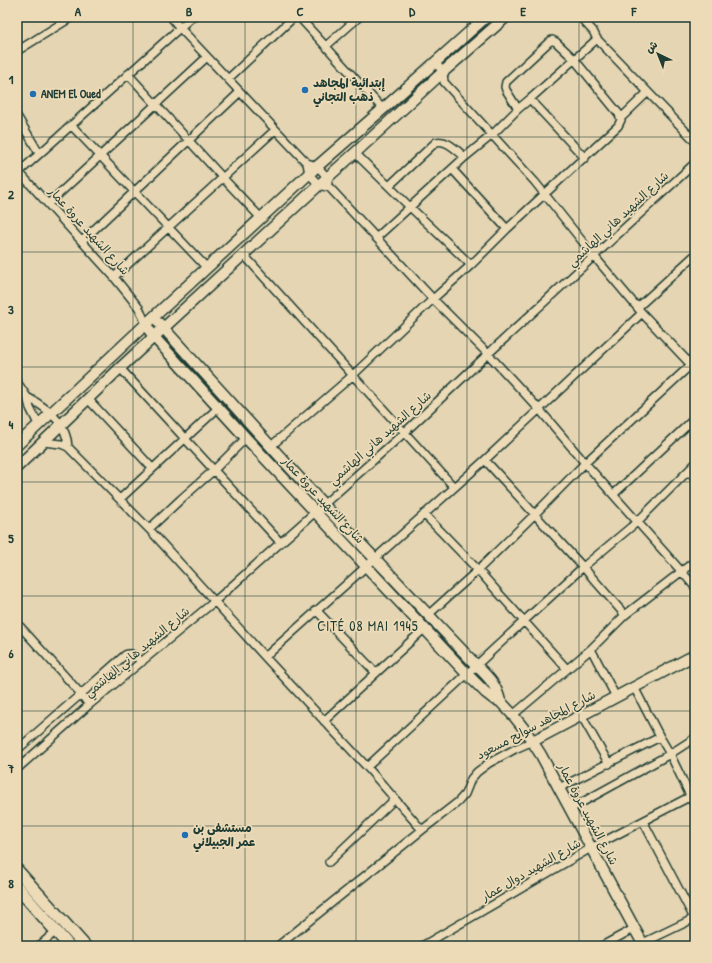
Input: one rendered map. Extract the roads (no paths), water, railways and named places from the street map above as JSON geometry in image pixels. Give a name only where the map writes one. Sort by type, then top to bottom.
[{"type":"main road","points":[[17,870],[85,946]]},
{"type":"main road","points":[[17,887],[69,946]]},
{"type":"street","points":[[17,51],[72,17]]},
{"type":"street","points":[[171,17],[228,80],[307,163],[317,166],[327,177],[330,188],[433,299],[488,354],[539,409],[695,587]]},
{"type":"street","points":[[18,173],[192,17]]},
{"type":"street","points":[[228,80],[294,17]]},
{"type":"street","points":[[299,17],[383,109]]},
{"type":"street","points":[[326,46],[358,17]]},
{"type":"street","points":[[17,445],[317,166],[486,17]]},
{"type":"street","points":[[17,466],[243,254],[355,152],[441,78],[506,17]]},
{"type":"street","points":[[580,17],[597,39],[695,141]]},
{"type":"street","points":[[376,238],[597,39]]},
{"type":"street","points":[[518,109],[506,90],[506,82],[552,40],[574,59],[621,118]]},
{"type":"street","points":[[48,204],[207,57]]},
{"type":"street","points":[[435,62],[441,78]]},
{"type":"street","points":[[426,70],[441,78],[546,194],[594,256],[640,310],[694,365],[585,463],[478,570],[428,614]]},
{"type":"street","points":[[128,74],[188,141],[261,218]]},
{"type":"street","points":[[82,241],[240,92]]},
{"type":"street","points":[[270,447],[352,376],[471,265],[507,229],[585,158],[618,126],[621,118],[648,92]]},
{"type":"street","points":[[530,99],[585,158]]},
{"type":"street","points":[[17,116],[39,153]]},
{"type":"street","points":[[71,126],[206,268]]},
{"type":"street","points":[[114,277],[276,130]]},
{"type":"street","points":[[389,186],[436,142],[440,141],[449,144],[465,157]]},
{"type":"street","points":[[355,152],[471,265]]},
{"type":"street","points":[[307,163],[309,174],[319,185],[330,188]]},
{"type":"street","name":"شارع الشهيد هاني الهاشمي","points":[[17,769],[89,705],[215,601],[404,433],[695,163]]},
{"type":"street","points":[[452,169],[507,229]]},
{"type":"street","name":"شارع الشهيد عروة عمار","points":[[18,173],[82,241],[150,320],[164,328],[270,447],[366,565],[467,674],[485,692],[494,699],[500,701]]},
{"type":"street","points":[[243,254],[454,487]]},
{"type":"street","points":[[265,657],[485,460],[539,409],[695,255]]},
{"type":"street","name":"شارع الشهيد عروة عمار","points":[[150,320],[147,328],[154,337],[246,438],[374,558],[494,685],[500,701],[533,741],[644,945]]},
{"type":"street","points":[[120,368],[280,542]]},
{"type":"street","points":[[17,382],[27,397],[30,408],[38,424]]},
{"type":"street","points":[[27,397],[42,406],[62,425],[68,440],[68,447]]},
{"type":"street","points":[[88,399],[152,468]]},
{"type":"street","points":[[120,499],[219,407]]},
{"type":"street","points":[[614,494],[695,418]]},
{"type":"street","points":[[149,529],[214,470],[246,438]]},
{"type":"street","points":[[43,442],[61,444],[68,447],[120,499],[367,767],[422,830]]},
{"type":"street","points":[[485,460],[625,615]]},
{"type":"street","points":[[367,767],[583,567],[637,522],[695,464]]},
{"type":"street","points":[[688,471],[695,478]]},
{"type":"street","points":[[424,514],[478,570],[567,669]]},
{"type":"street","points":[[513,715],[591,649],[625,615],[695,561]]},
{"type":"street","points":[[316,610],[376,673]]},
{"type":"street","points":[[17,623],[81,694],[89,705]]},
{"type":"street","points":[[324,721],[425,628]]},
{"type":"street","points":[[591,649],[616,697]]},
{"type":"street","points":[[17,750],[125,655],[128,653],[131,654],[142,662]]},
{"type":"street","name":"شارع المجاهد سوايح مسعود","points":[[278,946],[458,802],[466,794],[471,779],[477,772],[489,763],[695,655]]},
{"type":"street","points":[[634,687],[693,795],[695,806]]},
{"type":"street","points":[[581,715],[608,764]]},
{"type":"street","points":[[559,788],[660,737]]},
{"type":"street","points":[[570,809],[670,754],[695,738]]},
{"type":"street","name":"شارع الشهيد دوال عمار","points":[[422,946],[591,848],[693,795]]},
{"type":"street","points":[[329,862],[395,799]]},
{"type":"street","points":[[643,820],[694,918],[644,945]]},
{"type":"street","points":[[602,946],[635,928]]},
{"type":"street","points":[[40,946],[56,931]]},
{"type":"place","name":"إبتدائية المجاهد ذهب التجاني","points":[[305,90]]},
{"type":"place","name":"ANEM El Oued","points":[[33,94]]},
{"type":"place","name":"مستشفى بن عمر الجبيلاني","points":[[185,835]]},
{"type":"district","name":"CITÉ 08 MAI 1945","points":[[368,626]]}]
